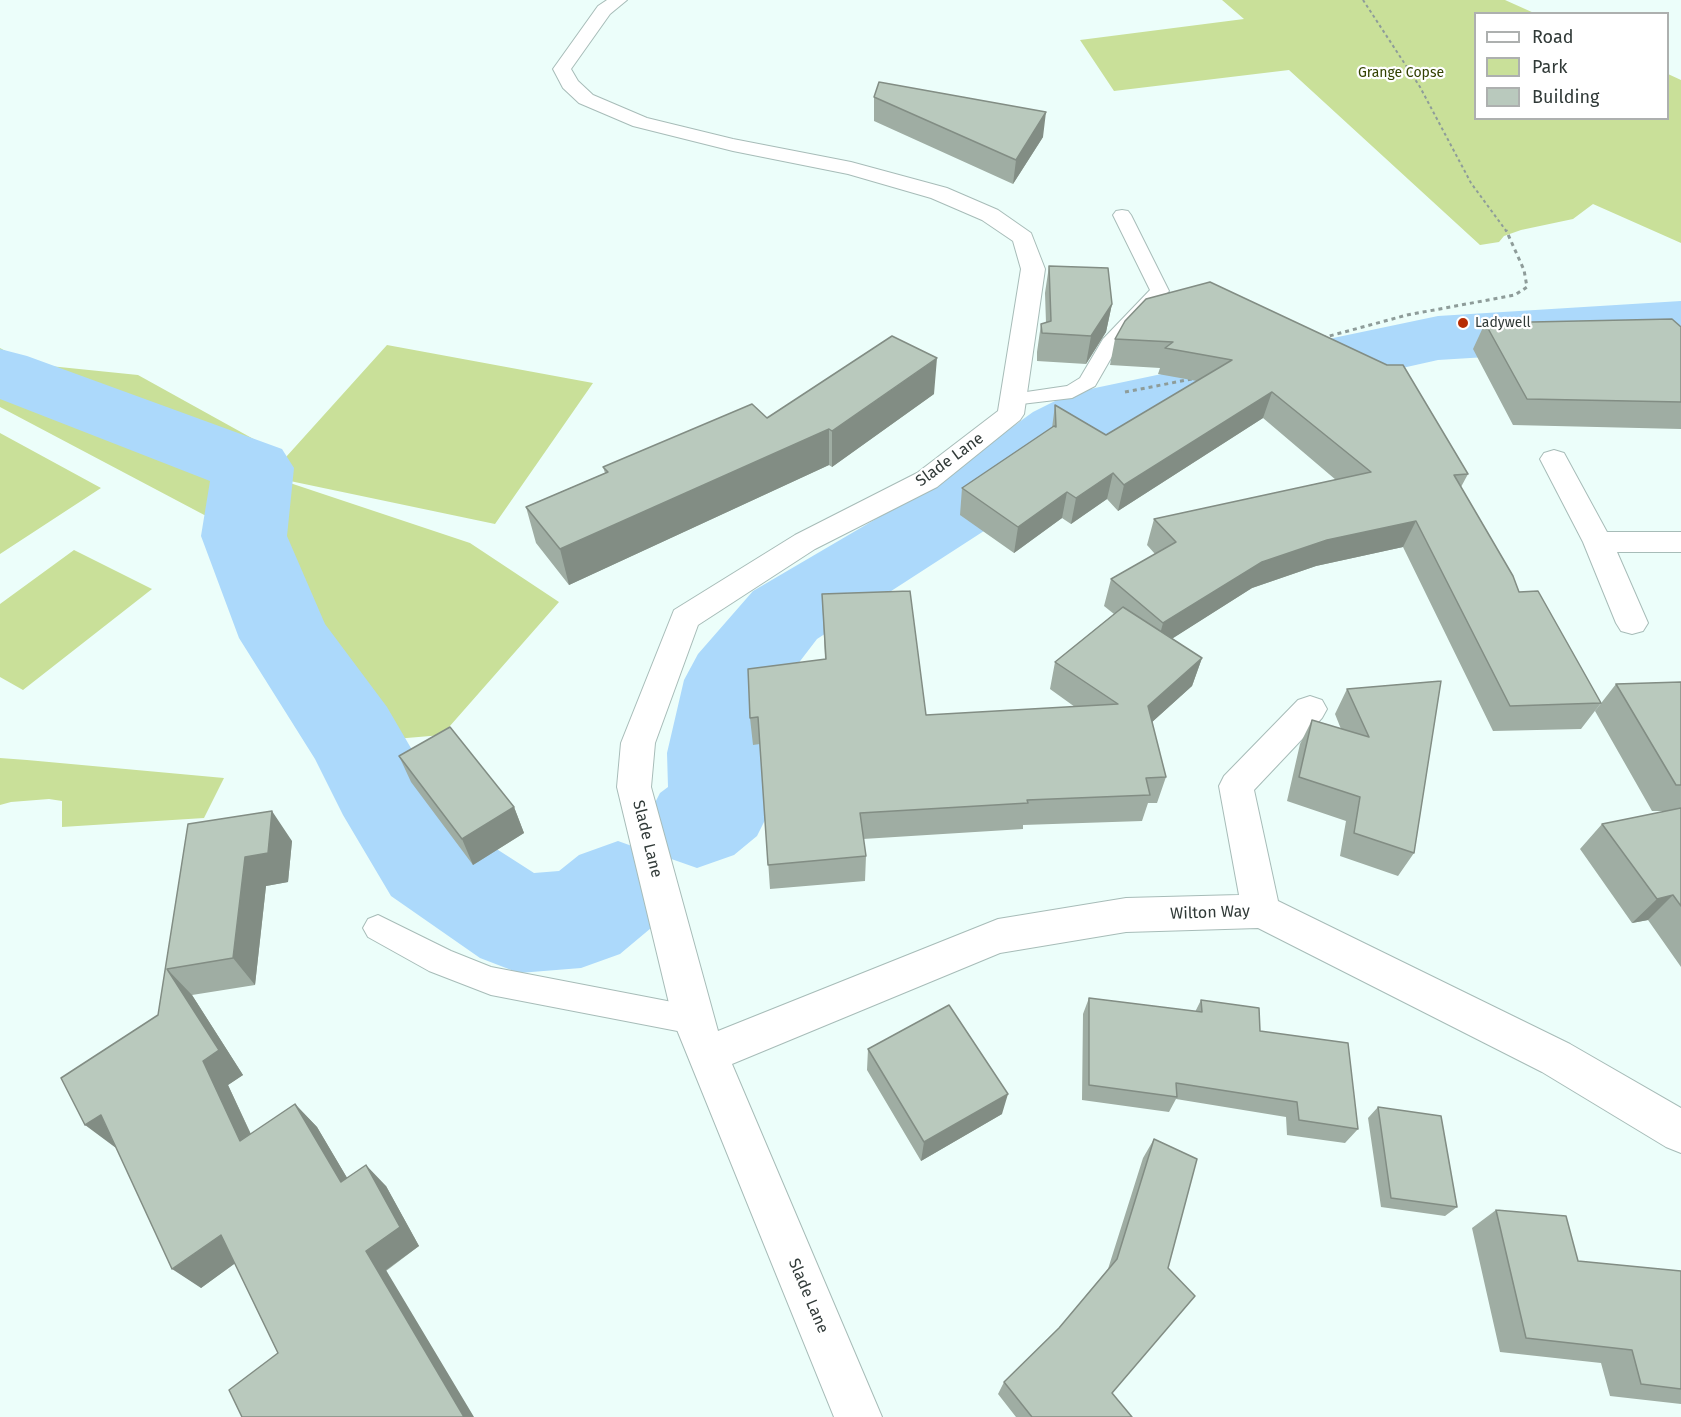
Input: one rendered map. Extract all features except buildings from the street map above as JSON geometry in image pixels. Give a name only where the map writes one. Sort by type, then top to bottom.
[{"type":"street","points":[[618,0],[604,10],[562,69],[570,84],[586,99],[640,122],[733,145],[851,168],[939,193],[990,214],[1023,238],[1033,268],[1012,407]]},
{"type":"street","name":"Slade Lane","points":[[858,1417],[701,1037],[634,787],[638,743],[685,618],[805,542],[927,480],[1012,407]]},
{"type":"street","points":[[1554,459],[1598,542],[1632,623]]},
{"type":"street","points":[[1598,542],[1681,542]]},
{"type":"street","points":[[1261,911],[1236,786],[1310,709]]},
{"type":"street","name":"Wilton Way","points":[[701,1037],[998,936],[1126,915],[1261,911],[1557,1058],[1681,1132]]},
{"type":"lane","points":[[1012,407],[1072,392],[1088,382],[1110,343],[1160,291],[1122,215]]},
{"type":"lane","points":[[378,928],[440,961],[491,981],[580,997],[701,1037]]},
{"type":"path","points":[[1317,339],[1407,315],[1515,295],[1527,287],[1524,270],[1507,232],[1472,183],[1420,87],[1363,0]]},
{"type":"path","points":[[1117,394],[1198,377]]},
{"type":"green space","name":"Grange Copse","points":[[1222,0],[1505,0],[1532,12],[1474,12],[1474,120],[1669,120],[1669,74],[1681,80],[1681,243],[1593,204],[1573,219],[1521,230],[1504,236],[1499,242],[1480,245],[1289,70],[1114,91],[1080,40],[1244,19]]},
{"type":"green space","points":[[387,345],[593,383],[495,524],[290,481],[290,483],[470,543],[559,602],[442,735],[383,740],[352,735],[285,638],[244,536],[0,407],[0,348],[30,364],[138,375],[286,457]]},
{"type":"green space","points":[[0,433],[101,488],[0,554]]},
{"type":"green space","points":[[74,550],[152,589],[23,690],[0,677],[0,604]]},
{"type":"green space","points":[[0,758],[224,778],[204,818],[62,827],[62,801],[49,799],[0,805]]},
{"type":"waterway","points":[[697,824],[720,806],[717,753],[732,680],[785,615],[957,509],[1061,430],[1095,412],[1438,338],[1681,323]]},
{"type":"waterway","points":[[0,372],[253,468],[244,536],[285,638],[352,735],[379,785],[429,863],[519,923],[581,919],[618,889]]},
{"type":"place","name":"Ladywell","points":[[1463,323]]}]
